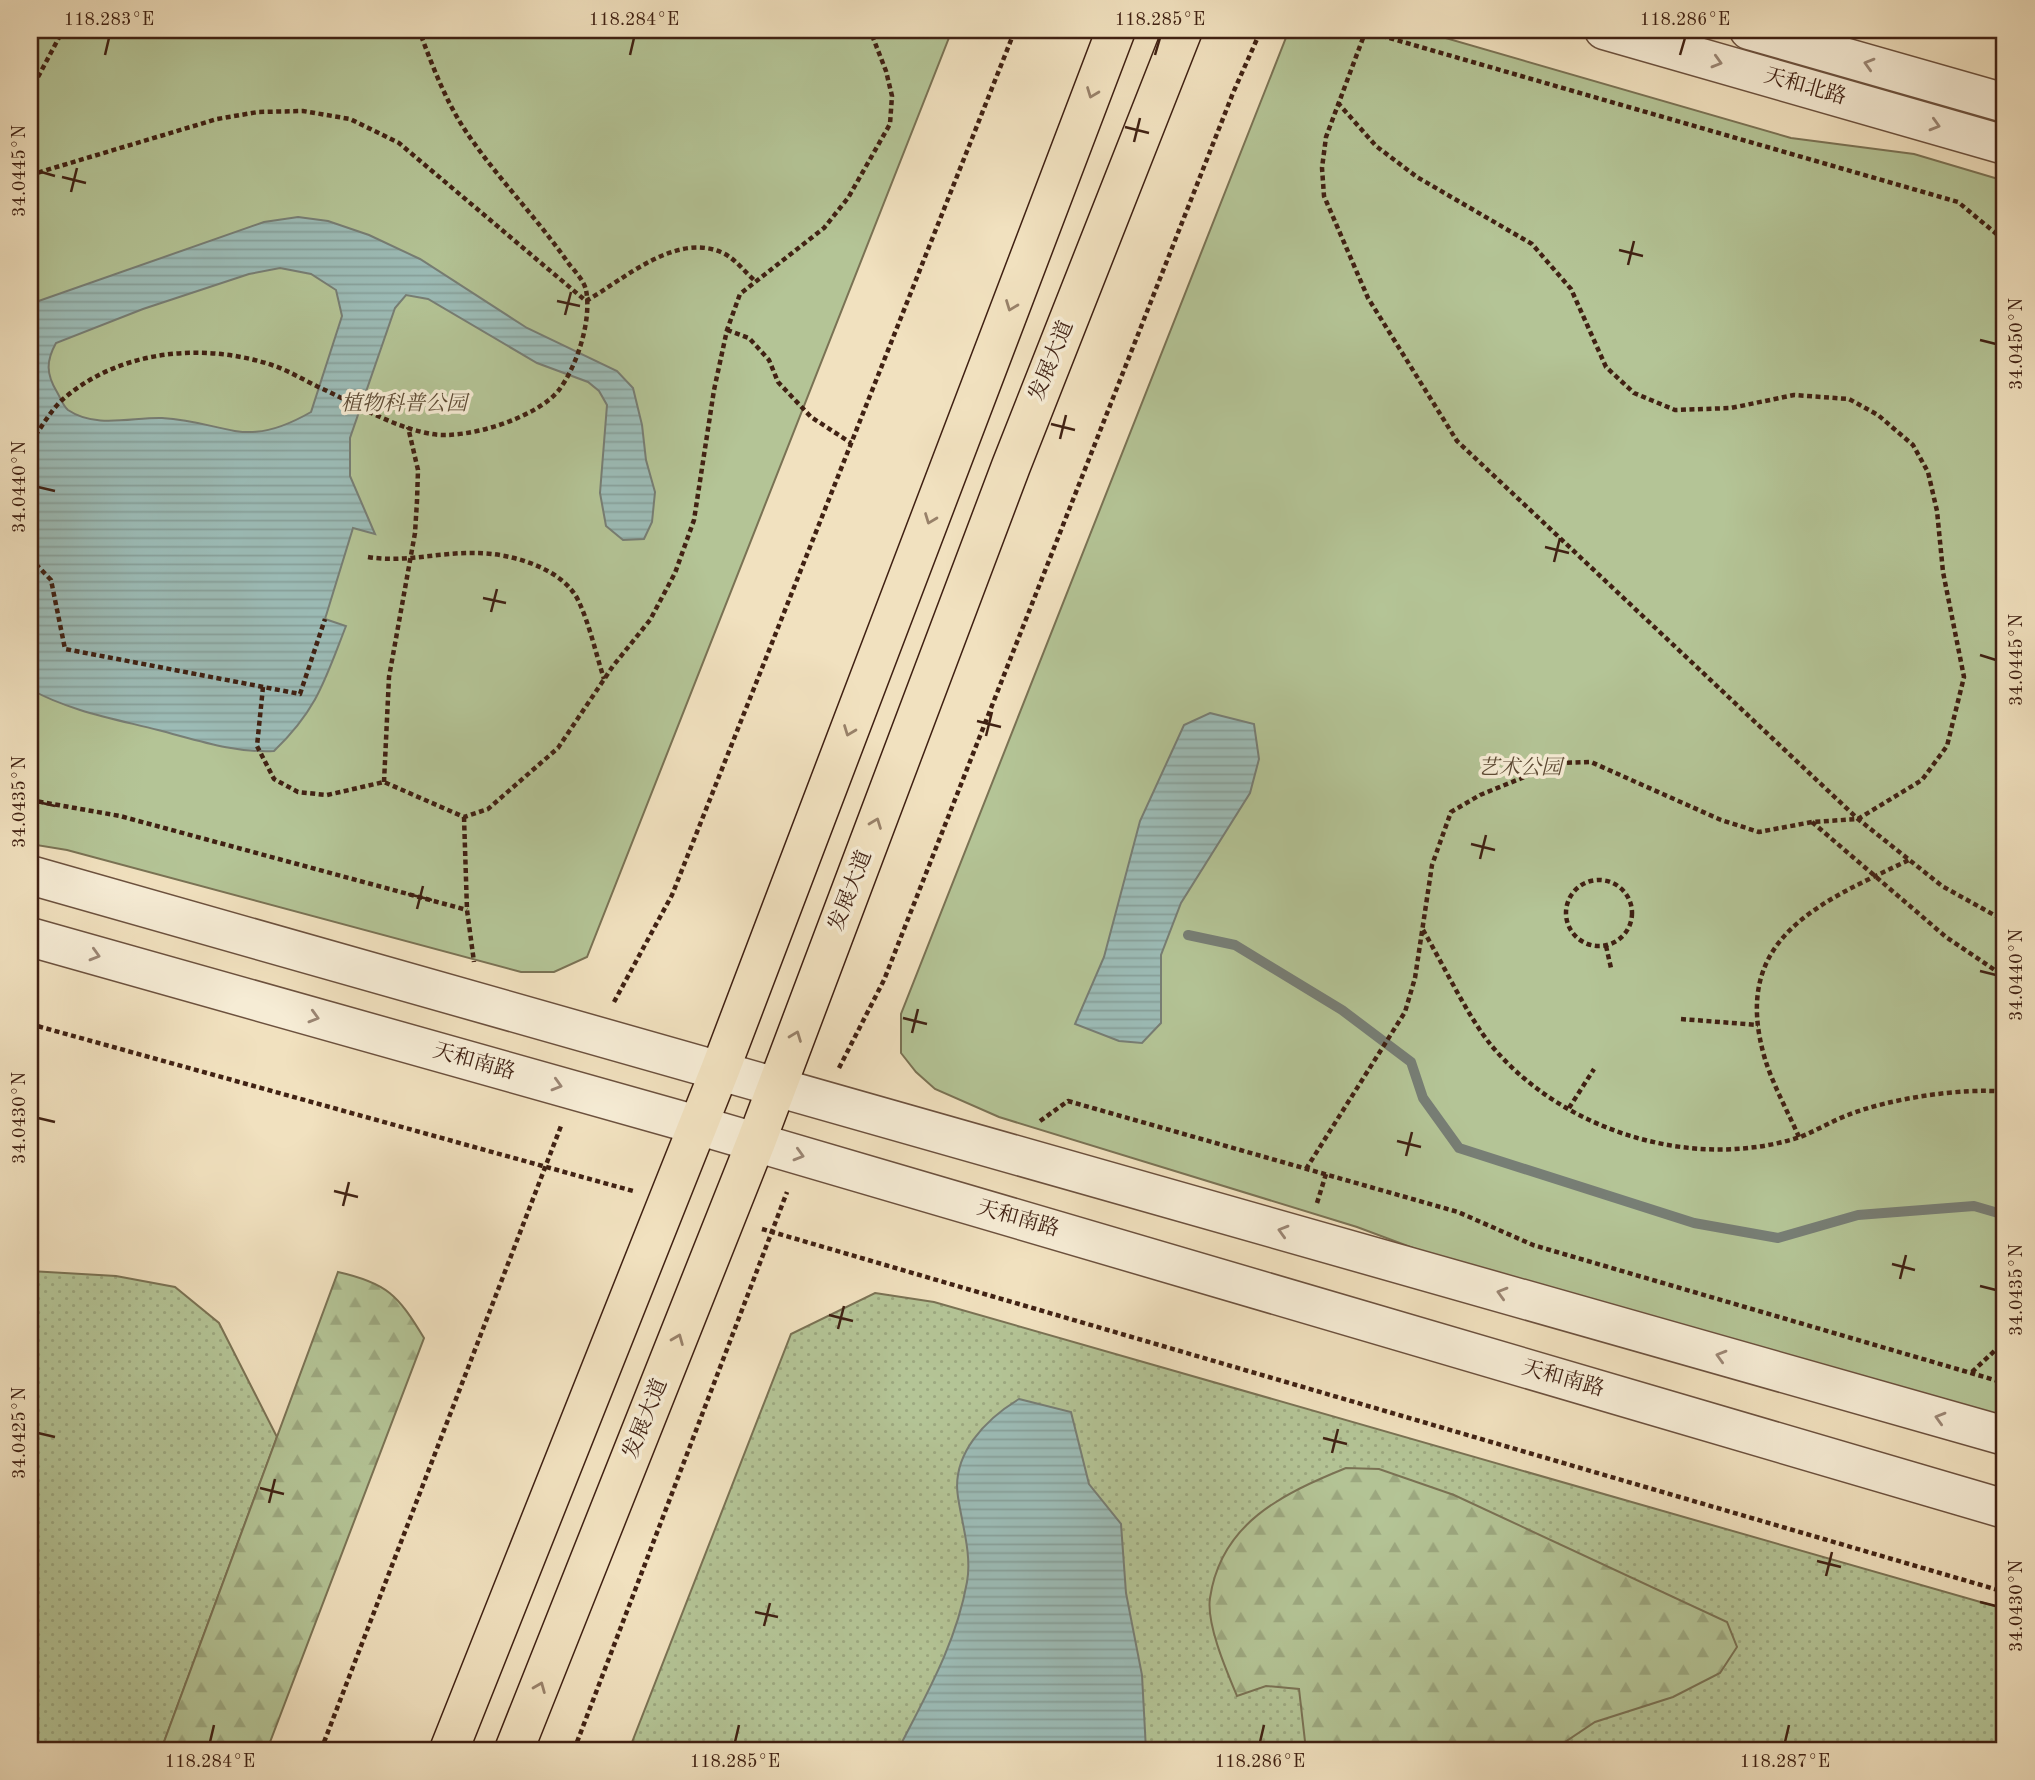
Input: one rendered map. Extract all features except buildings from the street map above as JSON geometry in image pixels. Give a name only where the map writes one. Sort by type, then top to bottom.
[{"type":"main road","points":[[449,1750],[720,1070],[1116,30]]},
{"type":"main road","name":"发展大道","points":[[514,1750],[756,1142],[1016,453],[1183,30]]},
{"type":"street","name":"天和北路","points":[[1604,30],[2005,145]]},
{"type":"street","name":"天和北路","points":[[1749,30],[2005,103]]},
{"type":"street","points":[[30,875],[2005,1436]]},
{"type":"street","name":"天和南路","points":[[30,937],[756,1142],[2005,1509]]},
{"type":"path","points":[[30,92],[62,30]]},
{"type":"path","points":[[30,442],[60,401],[125,363],[158,356],[210,352],[272,365],[408,427],[434,435],[477,431],[526,415],[558,391],[574,359],[587,320],[586,288],[566,258],[475,145],[447,104],[419,30]]},
{"type":"path","points":[[263,687],[257,746],[274,779],[298,792],[327,794],[384,782],[464,817],[488,809],[558,748],[604,680],[650,620],[675,573],[694,520],[727,330],[740,294],[754,280],[824,228],[848,198],[890,124],[891,96],[886,71],[870,30]]},
{"type":"path","points":[[596,1036],[672,895],[1016,30]]},
{"type":"path","points":[[822,1100],[884,980],[1233,93],[1261,30]]},
{"type":"path","points":[[2005,241],[1958,202],[1365,30],[1326,137],[1322,168],[1324,196],[1368,298],[1457,441],[1858,819],[1942,886],[2005,920]]},
{"type":"path","points":[[1989,30],[2005,35]]},
{"type":"path","points":[[1306,1169],[1399,1021],[1415,978],[1432,864],[1451,812],[1480,795],[1559,763],[1591,762],[1721,820],[1759,832],[1812,822],[1858,819],[1922,780],[1928,772],[1947,746],[1964,677],[1943,572],[1937,511],[1928,472],[1913,444],[1878,415],[1849,400],[1794,395],[1731,408],[1675,410],[1633,393],[1606,367],[1571,289],[1532,244],[1418,177],[1376,146],[1338,103]]},
{"type":"path","points":[[30,175],[217,120],[258,112],[303,111],[350,119],[400,143],[586,301]]},
{"type":"path","points":[[586,301],[674,250],[702,247],[727,255],[754,280]]},
{"type":"path","points":[[727,330],[749,338],[769,360],[778,382],[811,417],[851,443]]},
{"type":"path","points":[[384,782],[389,677],[415,533],[418,470],[408,427]]},
{"type":"path","points":[[368,557],[410,558],[476,552],[512,559],[562,580],[578,600],[604,680]]},
{"type":"path","points":[[30,558],[51,580],[65,649],[300,695],[325,619]]},
{"type":"path","points":[[30,800],[120,816],[467,910]]},
{"type":"path","points":[[464,817],[467,910],[479,1002]]},
{"type":"path","points":[[1812,822],[1946,937],[2005,977]]},
{"type":"path","points":[[1799,1137],[1765,1060],[1758,1025],[1759,978],[1782,935],[1819,905],[1909,860]]},
{"type":"path","points":[[1598,879],[1620,886],[1632,904],[1632,923],[1626,933],[1606,946],[1581,941],[1568,926],[1565,915],[1568,898],[1575,889],[1598,879]]},
{"type":"path","points":[[1423,930],[1490,1044],[1537,1091],[1626,1136],[1670,1148],[1732,1150],[1799,1137],[1850,1114],[1907,1098],[2005,1092]]},
{"type":"path","points":[[1606,946],[1611,968]]},
{"type":"path","points":[[1681,1019],[1758,1025]]},
{"type":"path","points":[[30,1024],[667,1201]]},
{"type":"path","points":[[1569,1108],[1594,1069]]},
{"type":"path","points":[[321,1750],[575,1090]]},
{"type":"path","points":[[1001,1151],[1068,1101],[1458,1212],[1534,1245],[2005,1383]]},
{"type":"path","points":[[574,1750],[801,1156]]},
{"type":"path","points":[[726,1218],[2005,1592]]},
{"type":"path","points":[[1972,1373],[2005,1341]]},
{"type":"green space","name":"植物科普公园","points":[[30,30],[952,30],[587,957],[554,972],[521,972],[67,850],[30,844]]},
{"type":"green space","name":"艺术公园","points":[[1289,30],[1418,30],[1791,138],[1914,154],[2005,181],[2005,1424],[1464,1267],[1357,1227],[999,1117],[935,1089],[916,1072],[901,1053],[901,1014]]},
{"type":"green space","points":[[30,1271],[116,1276],[175,1287],[219,1323],[277,1437],[161,1750],[30,1750]]},
{"type":"green space","points":[[338,1272],[368,1281],[390,1293],[424,1338],[267,1750],[161,1750]]},
{"type":"green space","points":[[875,1293],[934,1302],[2005,1609],[2005,1750],[629,1750],[791,1334]]},
{"type":"green space","points":[[1346,1468],[1379,1469],[1454,1495],[1727,1622],[1737,1647],[1720,1673],[1673,1697],[1595,1722],[1553,1750],[1306,1750],[1299,1689],[1266,1686],[1237,1696],[1214,1634],[1210,1598],[1216,1572],[1241,1531],[1278,1501]]},
{"type":"water","points":[[298,217],[328,221],[369,235],[420,259],[527,328],[617,371],[633,388],[642,425],[646,460],[655,492],[652,522],[644,539],[623,540],[606,526],[600,493],[607,405],[599,391],[588,382],[537,363],[428,299],[406,295],[395,308],[350,438],[350,476],[375,534],[353,528],[325,619],[346,626],[310,708],[274,751],[216,745],[92,714],[30,689],[30,511],[38,489],[30,466],[30,304],[264,222]],"holes":[[[280,268],[311,274],[336,290],[342,316],[311,412],[288,424],[252,432],[162,418],[115,421],[90,419],[66,408],[51,379],[49,362],[56,343],[143,309],[249,274]]]},
{"type":"water","points":[[1210,713],[1254,724],[1259,759],[1250,793],[1181,903],[1161,955],[1161,1023],[1142,1043],[1119,1041],[1075,1024],[1104,957],[1140,821],[1184,725]]},
{"type":"water","points":[[1019,1399],[1071,1412],[1089,1484],[1121,1524],[1126,1593],[1142,1675],[1146,1750],[898,1750],[948,1648],[962,1605],[968,1572],[958,1497],[960,1466],[983,1427]]},
{"type":"waterway","points":[[1188,935],[1235,945],[1342,1010],[1411,1062],[1423,1098],[1459,1148],[1694,1223],[1778,1238],[1858,1215],[1974,1206],[2005,1215]]}]
